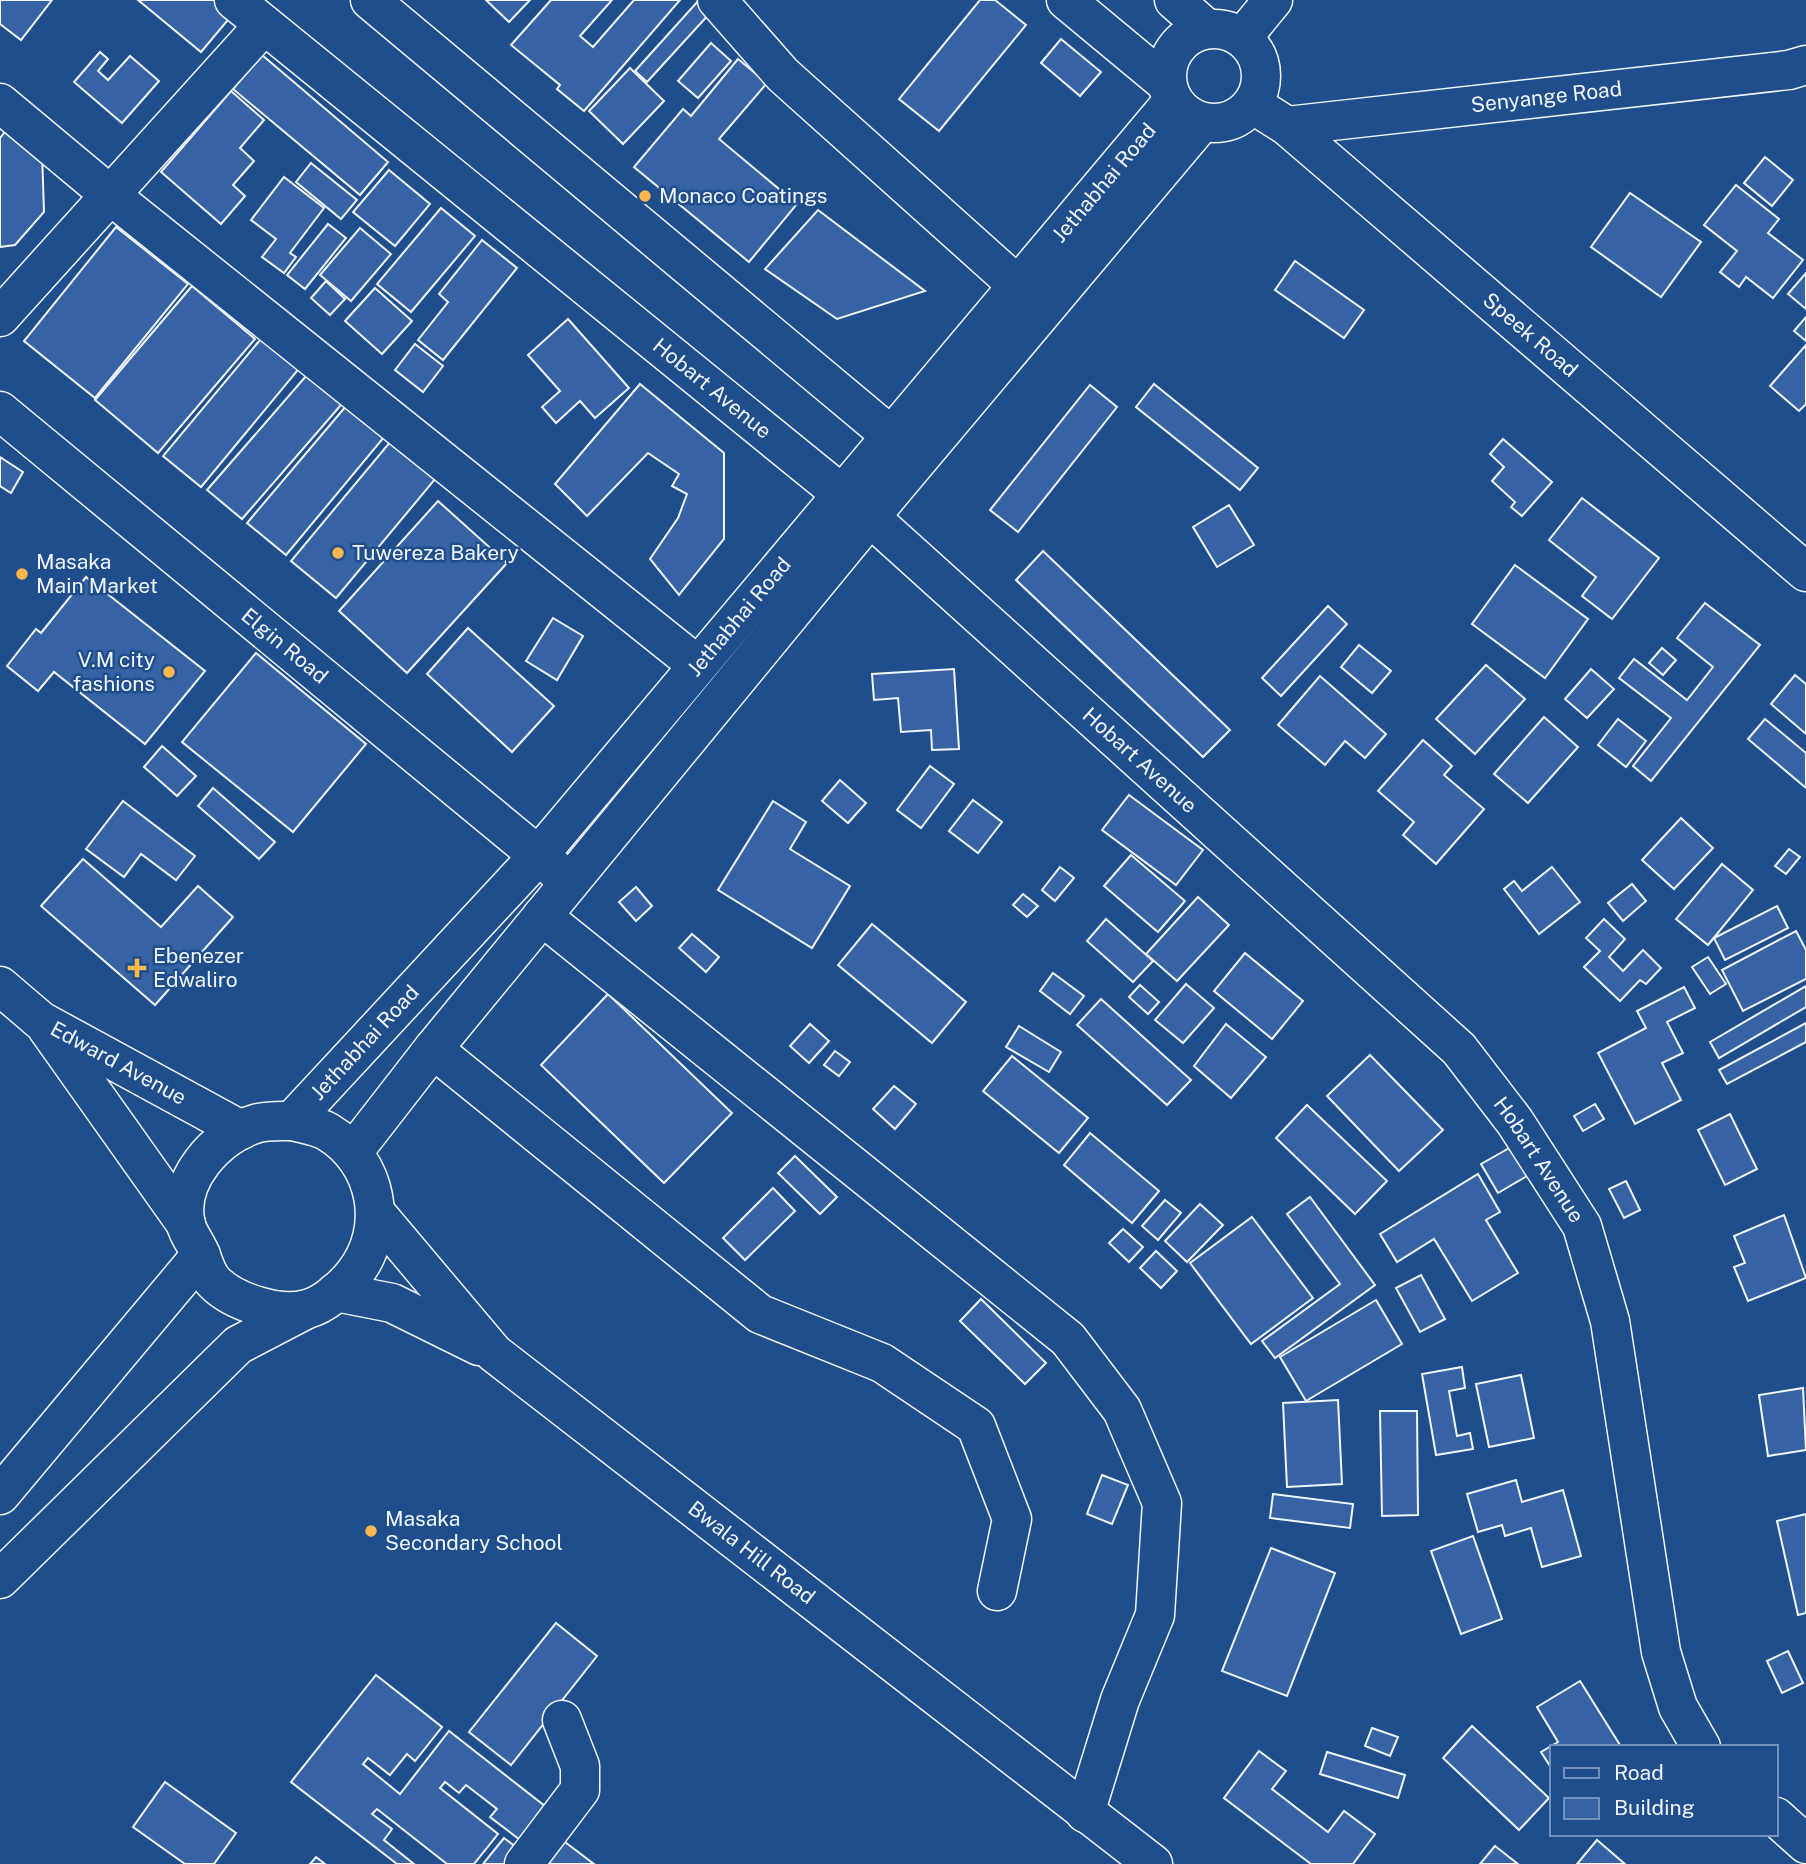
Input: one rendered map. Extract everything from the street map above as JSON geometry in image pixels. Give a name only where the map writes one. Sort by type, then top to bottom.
[{"type":"street","name":"Hobart Avenue","points":[[234,0],[856,505],[1459,1049],[1515,1122],[1582,1226],[1610,1321],[1661,1653],[1678,1707],[1700,1745]]},
{"type":"street","points":[[370,0],[919,459]]},
{"type":"street","points":[[717,0],[783,75],[1016,284]]},
{"type":"street","points":[[1066,0],[1180,102],[1221,123],[1238,117],[1252,104],[1260,88],[1261,69],[1255,52],[1174,0]]},
{"type":"street","points":[[1180,102],[1168,65],[1176,48],[1189,35],[1225,33],[1273,0]]},
{"type":"street","points":[[0,317],[108,194],[264,25]]},
{"type":"street","name":"Senyange Road","points":[[1287,126],[1800,73]]},
{"type":"street","name":"Jethabhai Road","points":[[353,1152],[433,1049],[571,881],[856,505],[889,435],[1016,284],[1180,102]]},
{"type":"street","name":"Jethabhai Road","points":[[292,1121],[538,856],[696,664],[856,505],[919,459],[1180,102]]},
{"type":"street","points":[[0,103],[108,194],[696,664]]},
{"type":"street","name":"Speek Road","points":[[1252,104],[1287,126],[1806,572]]},
{"type":"street","name":"Elgin Road","points":[[0,411],[571,881]]},
{"type":"street","points":[[542,916],[1068,1339],[1122,1410],[1161,1503],[1155,1615],[1119,1700],[1085,1813]]},
{"type":"street","name":"Edward Avenue","points":[[0,986],[41,1021],[241,1130]]},
{"type":"street","points":[[41,1021],[193,1239],[212,1281],[239,1301],[272,1310],[322,1301],[392,1303],[494,1353]]},
{"type":"street","points":[[433,1049],[760,1314],[882,1363],[976,1426],[1012,1519],[996,1591]]},
{"type":"street","points":[[0,1495],[193,1239],[188,1193],[200,1165],[224,1138],[257,1123],[292,1121],[327,1131],[353,1152],[370,1180],[376,1213],[374,1236],[366,1257],[322,1301],[237,1345],[0,1579]]},
{"type":"street","name":"Bwala Hill Road","points":[[376,1213],[494,1353],[1153,1864]]},
{"type":"street","points":[[524,1864],[580,1790],[580,1766],[562,1720]]},
{"type":"street","points":[[1778,1819],[1806,1844]]},
{"type":"building","points":[[0,0],[52,0],[21,40],[0,24]]},
{"type":"building","points":[[138,0],[228,0],[238,8],[201,52]]},
{"type":"building","points":[[486,0],[530,0],[509,22]]},
{"type":"building","points":[[551,0],[612,0],[580,36],[593,47],[634,0],[680,0],[584,111],[557,89],[560,85],[511,45]]},
{"type":"building","points":[[699,0],[711,12],[647,82],[635,71]]},
{"type":"building","points":[[980,0],[995,0],[1026,25],[939,131],[899,99]]},
{"type":"building","points":[[1061,39],[1101,72],[1080,96],[1041,63]]},
{"type":"building","points":[[711,43],[731,61],[698,98],[678,81]]},
{"type":"building","points":[[100,52],[108,59],[98,71],[108,80],[130,56],[159,81],[122,123],[74,82]]},
{"type":"building","points":[[262,55],[388,162],[360,195],[233,89]]},
{"type":"building","points":[[738,59],[767,83],[719,139],[797,204],[749,262],[634,167],[683,109],[691,116]]},
{"type":"building","points":[[630,68],[664,101],[623,144],[589,111]]},
{"type":"building","points":[[231,91],[264,120],[240,148],[254,161],[233,185],[245,196],[221,224],[161,172]]},
{"type":"building","points":[[11,124],[42,152],[44,212],[15,245],[0,247],[0,138]]},
{"type":"building","points":[[1765,157],[1793,180],[1772,206],[1744,183]]},
{"type":"building","points":[[311,163],[357,200],[341,219],[296,182]]},
{"type":"building","points":[[389,170],[430,204],[395,246],[353,212]]},
{"type":"building","points":[[284,177],[324,208],[290,253],[296,257],[284,273],[262,257],[276,239],[251,220]]},
{"type":"building","points":[[1736,185],[1779,219],[1768,233],[1803,260],[1773,298],[1746,277],[1739,287],[1720,272],[1737,251],[1704,225]]},
{"type":"building","points":[[1630,193],[1701,242],[1661,297],[1591,247]]},
{"type":"building","points":[[441,208],[475,236],[411,312],[377,284]]},
{"type":"building","points":[[818,210],[925,291],[837,319],[765,269]]},
{"type":"building","points":[[328,224],[346,238],[305,289],[287,275]]},
{"type":"building","points":[[116,227],[188,284],[95,398],[24,341]]},
{"type":"building","points":[[360,228],[391,254],[351,301],[320,275]]},
{"type":"building","points":[[482,240],[517,268],[443,360],[418,340],[448,302],[439,294]]},
{"type":"building","points":[[1295,261],[1364,310],[1344,338],[1275,290]]},
{"type":"building","points":[[1806,273],[1806,309],[1788,294]]},
{"type":"building","points":[[326,281],[345,299],[330,315],[311,298]]},
{"type":"building","points":[[192,286],[255,339],[158,453],[95,400]]},
{"type":"building","points":[[375,288],[412,321],[382,354],[345,321]]},
{"type":"building","points":[[1806,317],[1806,341],[1794,331]]},
{"type":"building","points":[[568,319],[629,388],[595,418],[580,401],[556,423],[542,407],[560,391],[528,355]]},
{"type":"building","points":[[265,334],[302,365],[201,487],[163,456]]},
{"type":"building","points":[[415,344],[443,366],[423,392],[395,370]]},
{"type":"building","points":[[1806,345],[1806,404],[1799,411],[1770,386]]},
{"type":"building","points":[[313,368],[347,398],[242,519],[207,490]]},
{"type":"building","points":[[640,384],[724,453],[724,539],[679,595],[650,559],[678,518],[687,494],[672,486],[679,474],[648,453],[587,516],[555,484]]},
{"type":"building","points":[[1154,384],[1258,468],[1240,490],[1136,407]]},
{"type":"building","points":[[1090,385],[1117,407],[1018,532],[990,510]]},
{"type":"building","points":[[352,399],[390,430],[286,555],[247,523]]},
{"type":"building","points":[[396,435],[441,472],[336,598],[291,561]]},
{"type":"building","points":[[1503,439],[1552,482],[1522,516],[1511,507],[1515,502],[1492,481],[1504,467],[1490,454]]},
{"type":"building","points":[[0,457],[23,472],[11,493],[0,486]]},
{"type":"building","points":[[1582,498],[1659,558],[1612,619],[1582,596],[1596,577],[1549,540]]},
{"type":"building","points":[[438,501],[507,563],[407,673],[339,611]]},
{"type":"building","points":[[1229,505],[1254,545],[1217,567],[1193,527]]},
{"type":"building","points":[[1043,551],[1230,730],[1203,757],[1016,580]]},
{"type":"building","points":[[1515,565],[1588,619],[1545,678],[1472,624]]},
{"type":"building","points":[[86,577],[205,671],[145,744],[54,672],[38,691],[7,666],[36,629],[41,633]]},
{"type":"building","points":[[1705,603],[1760,645],[1651,781],[1633,766],[1671,718],[1619,678],[1634,659],[1687,700],[1713,667],[1677,638]]},
{"type":"building","points":[[1328,606],[1347,624],[1281,696],[1262,678]]},
{"type":"building","points":[[553,618],[583,636],[557,680],[526,661]]},
{"type":"building","points":[[468,628],[554,706],[512,752],[427,674]]},
{"type":"building","points":[[1359,645],[1391,671],[1372,693],[1341,667]]},
{"type":"building","points":[[1662,648],[1676,660],[1663,675],[1649,663]]},
{"type":"building","points":[[256,653],[366,744],[293,832],[182,742]]},
{"type":"building","points":[[1486,665],[1525,699],[1475,754],[1436,719]]},
{"type":"building","points":[[954,669],[959,749],[932,750],[931,730],[901,732],[898,698],[874,700],[872,674]]},
{"type":"building","points":[[1591,669],[1614,689],[1587,718],[1565,699]]},
{"type":"building","points":[[1795,675],[1806,684],[1806,734],[1771,704]]},
{"type":"building","points":[[1320,676],[1386,734],[1365,758],[1345,741],[1325,765],[1278,725]]},
{"type":"building","points":[[1544,717],[1578,747],[1528,803],[1494,774]]},
{"type":"building","points":[[1618,719],[1646,741],[1626,767],[1598,745]]},
{"type":"building","points":[[1765,719],[1806,753],[1806,788],[1748,739]]},
{"type":"building","points":[[1423,740],[1452,766],[1444,775],[1484,809],[1436,864],[1403,835],[1414,822],[1378,791]]},
{"type":"building","points":[[162,746],[196,776],[177,796],[144,767]]},
{"type":"building","points":[[930,766],[954,784],[921,828],[897,810]]},
{"type":"building","points":[[840,780],[866,803],[848,823],[822,801]]},
{"type":"building","points":[[213,788],[275,842],[259,859],[198,806]]},
{"type":"building","points":[[1129,795],[1203,850],[1176,885],[1102,830]]},
{"type":"building","points":[[973,800],[1002,822],[978,853],[949,831]]},
{"type":"building","points":[[123,801],[195,856],[176,880],[141,854],[124,877],[86,849]]},
{"type":"building","points":[[773,801],[806,822],[790,849],[850,886],[812,948],[718,890]]},
{"type":"building","points":[[1681,818],[1713,848],[1674,889],[1642,860]]},
{"type":"building","points":[[1789,849],[1800,857],[1786,874],[1775,866]]},
{"type":"building","points":[[1131,855],[1185,901],[1158,932],[1104,886]]},
{"type":"building","points":[[83,859],[161,927],[198,886],[233,917],[155,1005],[41,906]]},
{"type":"building","points":[[1722,864],[1753,890],[1708,945],[1676,919]]},
{"type":"building","points":[[1060,867],[1074,878],[1055,901],[1042,890]]},
{"type":"building","points":[[1552,867],[1580,902],[1539,934],[1504,889],[1514,881],[1522,891]]},
{"type":"building","points":[[1632,884],[1646,901],[1623,921],[1608,903]]},
{"type":"building","points":[[636,887],[652,906],[636,921],[619,902]]},
{"type":"building","points":[[1023,894],[1038,906],[1027,917],[1013,905]]},
{"type":"building","points":[[1198,897],[1229,925],[1177,981],[1146,954]]},
{"type":"building","points":[[1777,906],[1788,928],[1725,960],[1714,938]]},
{"type":"building","points":[[1106,919],[1153,961],[1133,982],[1087,941]]},
{"type":"building","points":[[1604,919],[1625,939],[1609,957],[1623,971],[1643,950],[1661,968],[1646,984],[1640,980],[1620,1001],[1584,967],[1600,951],[1586,938]]},
{"type":"building","points":[[872,924],[966,1002],[932,1043],[838,965]]},
{"type":"building","points":[[1796,931],[1806,950],[1806,979],[1743,1011],[1722,970]]},
{"type":"building","points":[[692,934],[719,957],[706,972],[679,948]]},
{"type":"building","points":[[1245,953],[1303,1001],[1272,1039],[1214,991]]},
{"type":"building","points":[[1708,957],[1726,984],[1710,994],[1692,967]]},
{"type":"building","points":[[1053,973],[1084,996],[1070,1014],[1040,991]]},
{"type":"building","points":[[1186,984],[1214,1008],[1183,1043],[1155,1020]]},
{"type":"building","points":[[1140,985],[1159,1002],[1148,1014],[1129,997]]},
{"type":"building","points":[[1806,986],[1806,1007],[1719,1058],[1710,1042]]},
{"type":"building","points":[[1684,987],[1695,1008],[1667,1022],[1683,1053],[1662,1063],[1681,1100],[1635,1124],[1598,1053],[1646,1028],[1637,1011]]},
{"type":"building","points":[[608,994],[732,1113],[664,1183],[541,1065]]},
{"type":"building","points":[[1101,999],[1191,1080],[1167,1105],[1077,1025]]},
{"type":"building","points":[[1806,1023],[1806,1042],[1727,1084],[1719,1070]]},
{"type":"building","points":[[810,1024],[829,1041],[809,1063],[790,1046]]},
{"type":"building","points":[[1226,1024],[1266,1057],[1231,1098],[1194,1066]]},
{"type":"building","points":[[1019,1026],[1061,1052],[1049,1072],[1006,1047]]},
{"type":"building","points":[[835,1051],[850,1062],[839,1076],[824,1065]]},
{"type":"building","points":[[1370,1055],[1443,1130],[1399,1171],[1327,1096]]},
{"type":"building","points":[[1012,1056],[1088,1118],[1059,1153],[983,1091]]},
{"type":"building","points":[[894,1086],[916,1104],[895,1129],[873,1109]]},
{"type":"building","points":[[1595,1104],[1604,1119],[1583,1131],[1574,1116]]},
{"type":"building","points":[[1307,1105],[1387,1181],[1355,1214],[1276,1138]]},
{"type":"building","points":[[1730,1114],[1757,1169],[1725,1185],[1698,1130]]},
{"type":"building","points":[[1090,1133],[1159,1191],[1132,1223],[1064,1165]]},
{"type":"building","points":[[1511,1147],[1527,1176],[1498,1193],[1481,1164]]},
{"type":"building","points":[[795,1156],[837,1197],[820,1214],[778,1173]]},
{"type":"building","points":[[1478,1174],[1500,1212],[1486,1220],[1518,1273],[1472,1301],[1434,1239],[1397,1262],[1380,1234]]},
{"type":"building","points":[[1626,1181],[1640,1210],[1624,1218],[1609,1189]]},
{"type":"building","points":[[773,1188],[795,1211],[745,1260],[723,1238]]},
{"type":"building","points":[[1310,1197],[1375,1285],[1275,1358],[1262,1341],[1340,1284],[1287,1214]]},
{"type":"building","points":[[1165,1200],[1181,1213],[1158,1240],[1142,1226]]},
{"type":"building","points":[[1200,1204],[1223,1225],[1187,1262],[1165,1241]]},
{"type":"building","points":[[1784,1215],[1806,1278],[1748,1301],[1734,1267],[1745,1263],[1734,1236]]},
{"type":"building","points":[[1252,1217],[1313,1298],[1251,1344],[1190,1263]]},
{"type":"building","points":[[1123,1229],[1143,1247],[1129,1262],[1109,1243]]},
{"type":"building","points":[[1156,1251],[1177,1271],[1161,1288],[1140,1268]]},
{"type":"building","points":[[1421,1275],[1445,1319],[1420,1332],[1396,1288]]},
{"type":"building","points":[[981,1299],[1046,1363],[1025,1384],[960,1321]]},
{"type":"building","points":[[1376,1300],[1402,1344],[1306,1401],[1280,1357]]},
{"type":"building","points":[[1462,1367],[1465,1388],[1449,1391],[1457,1436],[1470,1433],[1473,1449],[1436,1455],[1422,1374]]},
{"type":"building","points":[[1521,1375],[1534,1438],[1489,1447],[1476,1384]]},
{"type":"building","points":[[1803,1388],[1806,1450],[1768,1456],[1759,1395]]},
{"type":"building","points":[[1338,1400],[1342,1484],[1287,1487],[1283,1403]]},
{"type":"building","points":[[1380,1411],[1417,1411],[1418,1515],[1382,1516]]},
{"type":"building","points":[[1102,1475],[1128,1485],[1112,1524],[1087,1514]]},
{"type":"building","points":[[1516,1480],[1522,1502],[1563,1490],[1581,1556],[1542,1567],[1531,1528],[1505,1536],[1502,1525],[1478,1532],[1467,1494]]},
{"type":"building","points":[[1273,1494],[1353,1504],[1350,1528],[1270,1518]]},
{"type":"building","points":[[1806,1514],[1806,1613],[1798,1615],[1777,1521]]},
{"type":"building","points":[[1473,1536],[1502,1619],[1461,1634],[1431,1551]]},
{"type":"building","points":[[1271,1548],[1335,1573],[1287,1696],[1222,1671]]},
{"type":"building","points":[[556,1623],[597,1656],[511,1765],[469,1732]]},
{"type":"building","points":[[1788,1651],[1803,1683],[1782,1693],[1767,1661]]},
{"type":"building","points":[[376,1675],[442,1727],[415,1761],[407,1754],[390,1775],[368,1758],[363,1764],[400,1794],[449,1731],[550,1810],[524,1843],[490,1817],[497,1809],[466,1785],[459,1793],[445,1782],[440,1788],[498,1834],[474,1864],[447,1864],[377,1809],[372,1814],[392,1829],[384,1840],[414,1864],[397,1864],[291,1782]]},
{"type":"building","points":[[1580,1681],[1620,1745],[1553,1745],[1558,1742],[1537,1707]]},
{"type":"building","points":[[1472,1726],[1549,1798],[1519,1830],[1443,1758]]},
{"type":"building","points":[[1372,1728],[1398,1737],[1390,1756],[1365,1746]]},
{"type":"building","points":[[1550,1747],[1550,1766],[1541,1752]]},
{"type":"building","points":[[1259,1751],[1286,1771],[1272,1789],[1328,1832],[1344,1811],[1375,1834],[1353,1864],[1311,1864],[1224,1798]]},
{"type":"building","points":[[1327,1752],[1405,1775],[1398,1798],[1320,1774]]},
{"type":"building","points":[[165,1782],[236,1833],[214,1864],[185,1864],[133,1827]]},
{"type":"building","points":[[504,1838],[524,1853],[516,1864],[483,1864]]},
{"type":"building","points":[[561,1839],[594,1864],[541,1864]]},
{"type":"building","points":[[1597,1840],[1625,1864],[1577,1864]]},
{"type":"building","points":[[1495,1846],[1518,1864],[1480,1864]]},
{"type":"building","points":[[316,1857],[325,1864],[310,1864]]},
{"type":"place","name":"Monaco Coatings","points":[[645,196]]},
{"type":"place","name":"Tuwereza Bakery","points":[[338,553]]},
{"type":"place","name":"Masaka Main Market","points":[[22,574]]},
{"type":"place","name":"V.M city fashions","points":[[169,672]]},
{"type":"place","name":"Ebenezer Edwaliro","points":[[137,968]]},
{"type":"place","name":"Masaka Secondary School","points":[[371,1531]]}]
